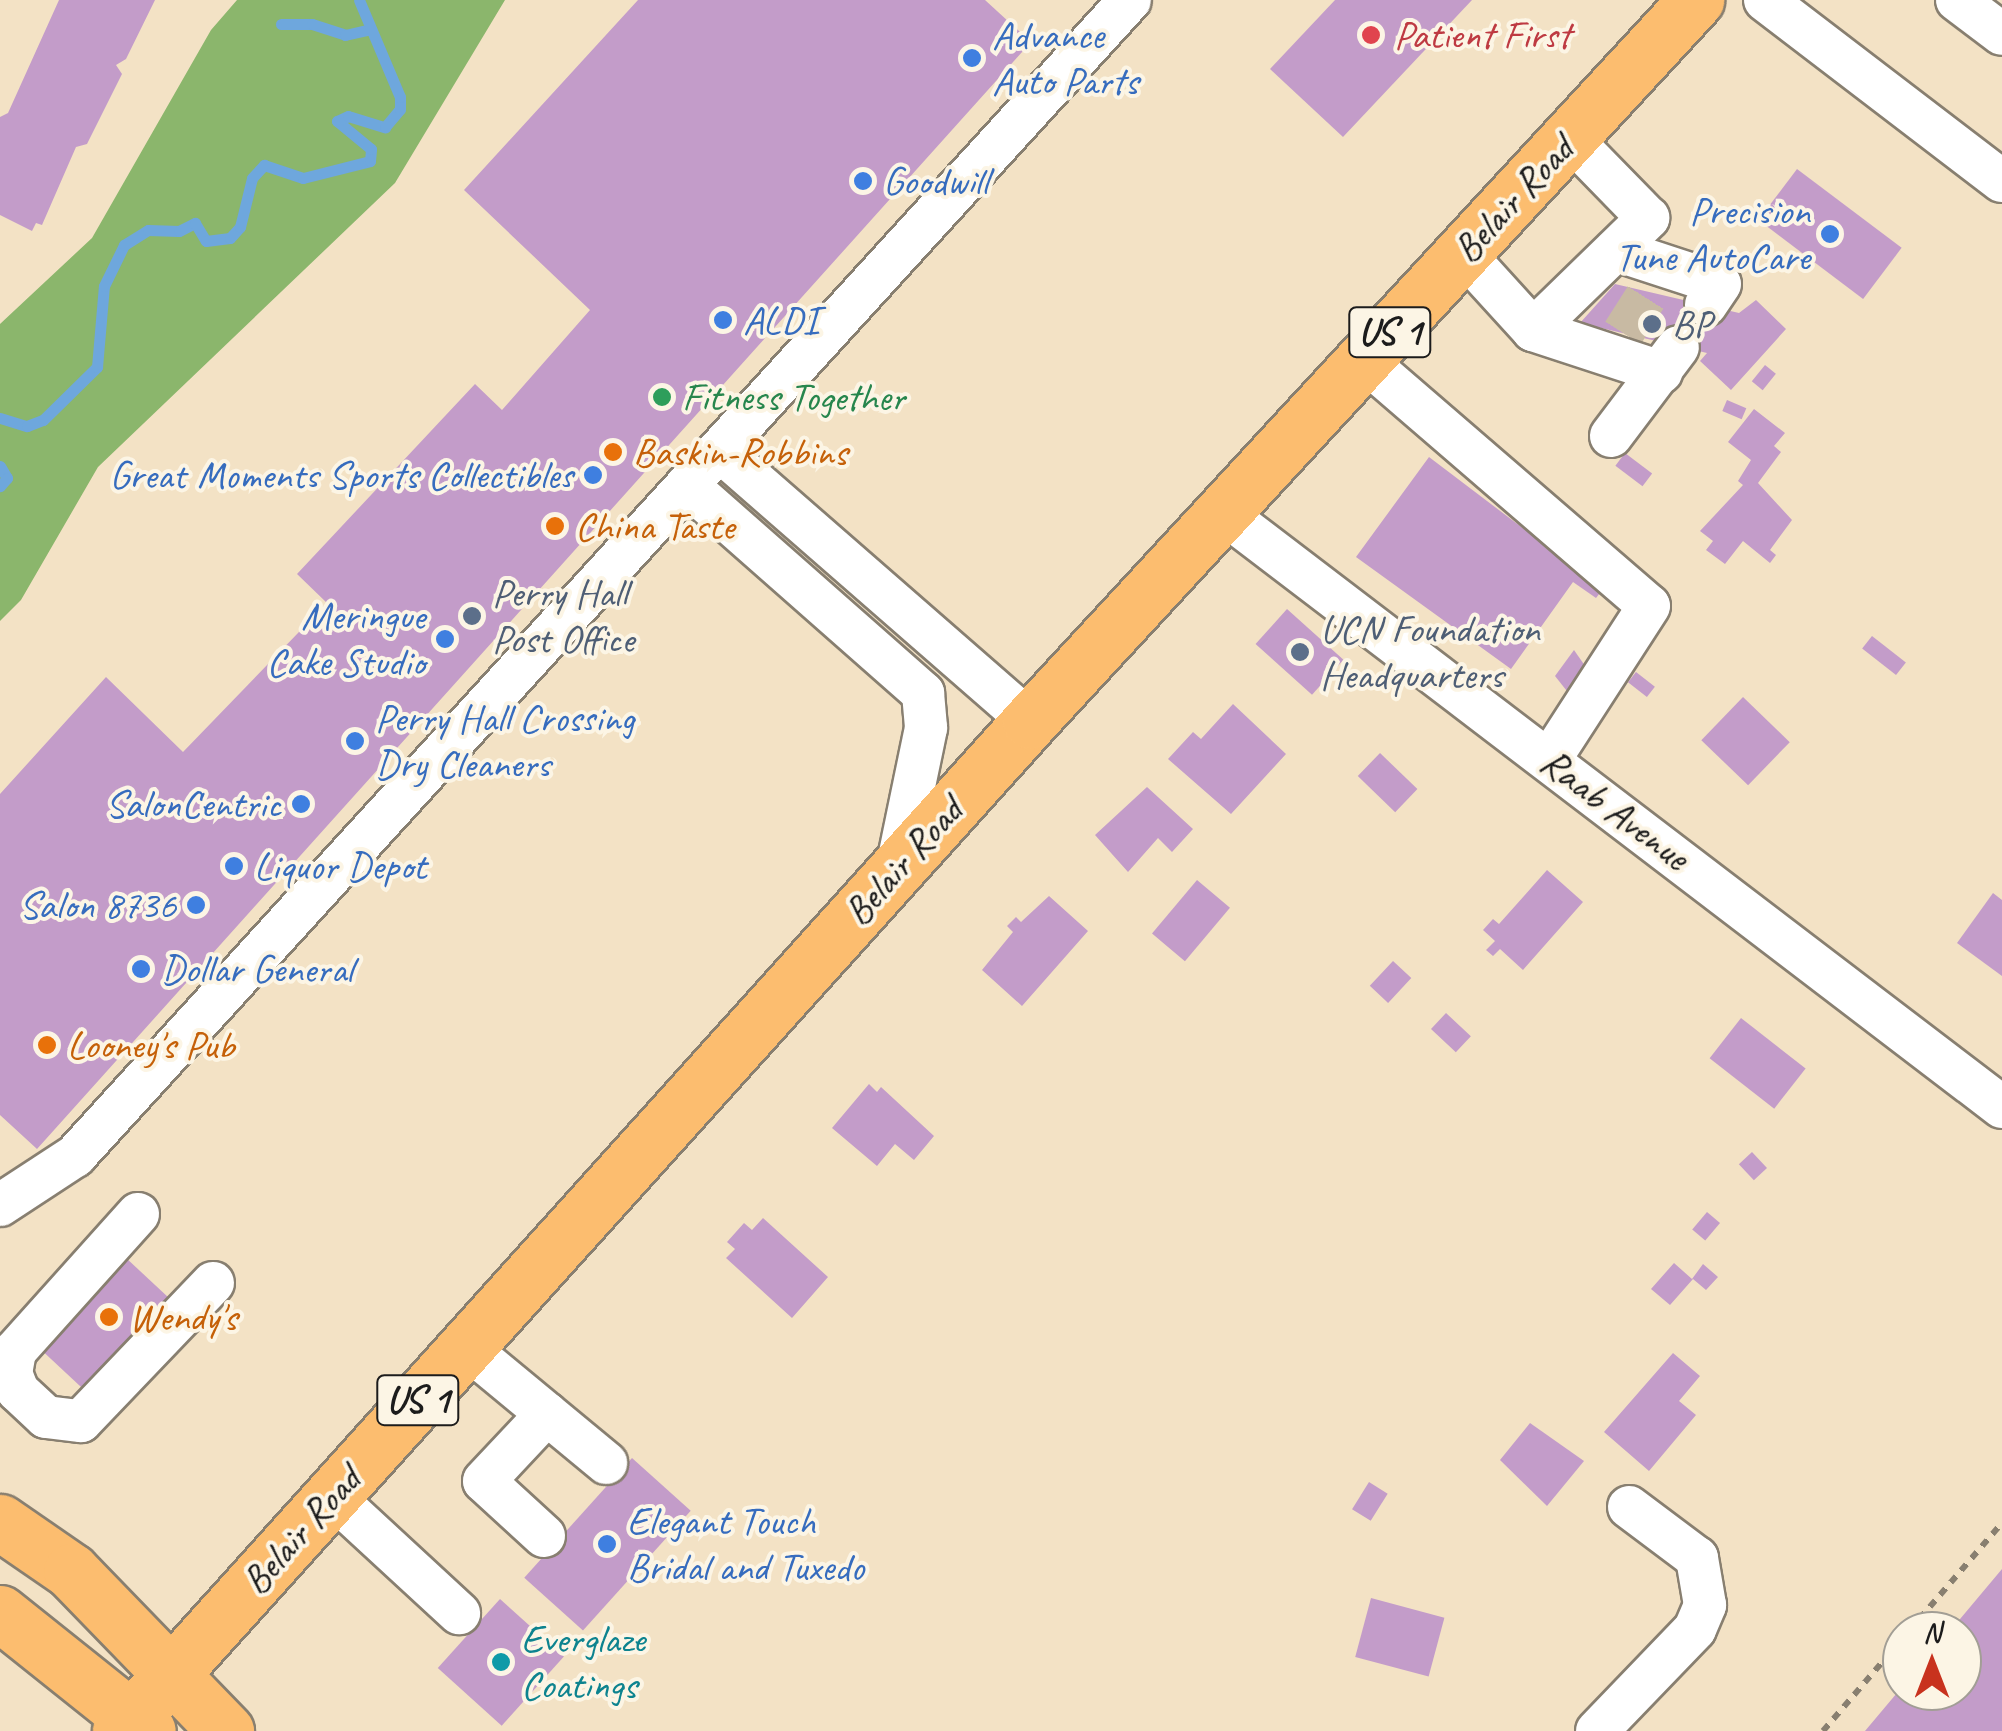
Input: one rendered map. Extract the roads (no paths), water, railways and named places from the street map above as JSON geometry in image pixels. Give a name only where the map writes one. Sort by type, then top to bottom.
[{"type":"main road","name":"Belair Road","points":[[133,1726],[174,1672],[1030,721],[1226,515],[1696,0]]},
{"type":"main road","points":[[0,1522],[70,1571],[174,1672],[226,1731]]},
{"type":"main road","points":[[0,1613],[133,1726]]},
{"type":"street","points":[[3,1196],[75,1156],[1130,0]]},
{"type":"street","points":[[1765,0],[2002,181]]},
{"type":"street","points":[[1957,0],[2002,34]]},
{"type":"street","points":[[1533,330],[1648,218],[1570,138]]},
{"type":"street","points":[[1616,250],[1657,280],[1720,284],[1706,305]]},
{"type":"street","points":[[1464,253],[1533,330],[1616,344],[1670,360],[1611,436]]},
{"type":"street","points":[[1364,360],[1649,606],[1550,759]]},
{"type":"street","points":[[719,450],[1030,721]]},
{"type":"street","points":[[687,485],[923,694],[926,728],[897,868]]},
{"type":"street","name":"Raab Avenue","points":[[1226,515],[2002,1107]]},
{"type":"street","points":[[138,1214],[14,1351],[10,1373],[18,1391],[46,1417],[81,1420],[213,1283]]},
{"type":"street","points":[[466,1346],[606,1463]]},
{"type":"street","points":[[544,1536],[484,1480],[546,1414]]},
{"type":"street","points":[[332,1496],[459,1614]]},
{"type":"street","points":[[1597,1731],[1695,1629],[1705,1605],[1697,1558],[1630,1508]]},
{"type":"waterway","points":[[0,418],[27,426],[43,420],[97,367],[104,286],[124,245],[148,230],[179,231],[195,223],[206,241],[230,238],[240,227],[252,178],[264,165],[303,178],[370,161],[371,149],[337,121],[348,116],[385,127],[400,109],[400,97],[359,0]]},
{"type":"waterway","points":[[281,24],[312,24],[345,35],[367,30]]},
{"type":"waterway","points":[[0,466],[7,478],[0,486]]},
{"type":"tunnel","points":[[1623,333],[1649,292]]},
{"type":"place","name":"Patient First","points":[[1371,35]]},
{"type":"place","name":"Advance Auto Parts","points":[[972,58]]},
{"type":"place","name":"Goodwill","points":[[863,181]]},
{"type":"place","name":"Precision Tune AutoCare","points":[[1830,234]]},
{"type":"place","name":"ALDI","points":[[723,320]]},
{"type":"place","name":"BP","points":[[1652,324]]},
{"type":"place","name":"Fitness Together","points":[[662,397]]},
{"type":"place","name":"Baskin-Robbins","points":[[613,452]]},
{"type":"place","name":"Great Moments Sports Collectibles","points":[[593,475]]},
{"type":"place","name":"China Taste","points":[[555,526]]},
{"type":"place","name":"Perry Hall Post Office","points":[[472,616]]},
{"type":"place","name":"Meringue Cake Studio","points":[[445,639]]},
{"type":"place","name":"UCN Foundation Headquarters","points":[[1300,652]]},
{"type":"place","name":"Perry Hall Crossing Dry Cleaners","points":[[355,741]]},
{"type":"place","name":"SalonCentric","points":[[301,804]]},
{"type":"place","name":"Liquor Depot","points":[[234,866]]},
{"type":"place","name":"Salon 8736","points":[[196,905]]},
{"type":"place","name":"Dollar General","points":[[141,969]]},
{"type":"place","name":"Looney's Pub","points":[[47,1045]]},
{"type":"place","name":"Wendy's","points":[[109,1317]]},
{"type":"place","name":"Elegant Touch Bridal and Tuxedo","points":[[607,1544]]},
{"type":"place","name":"Everglaze Coatings","points":[[501,1662]]}]
